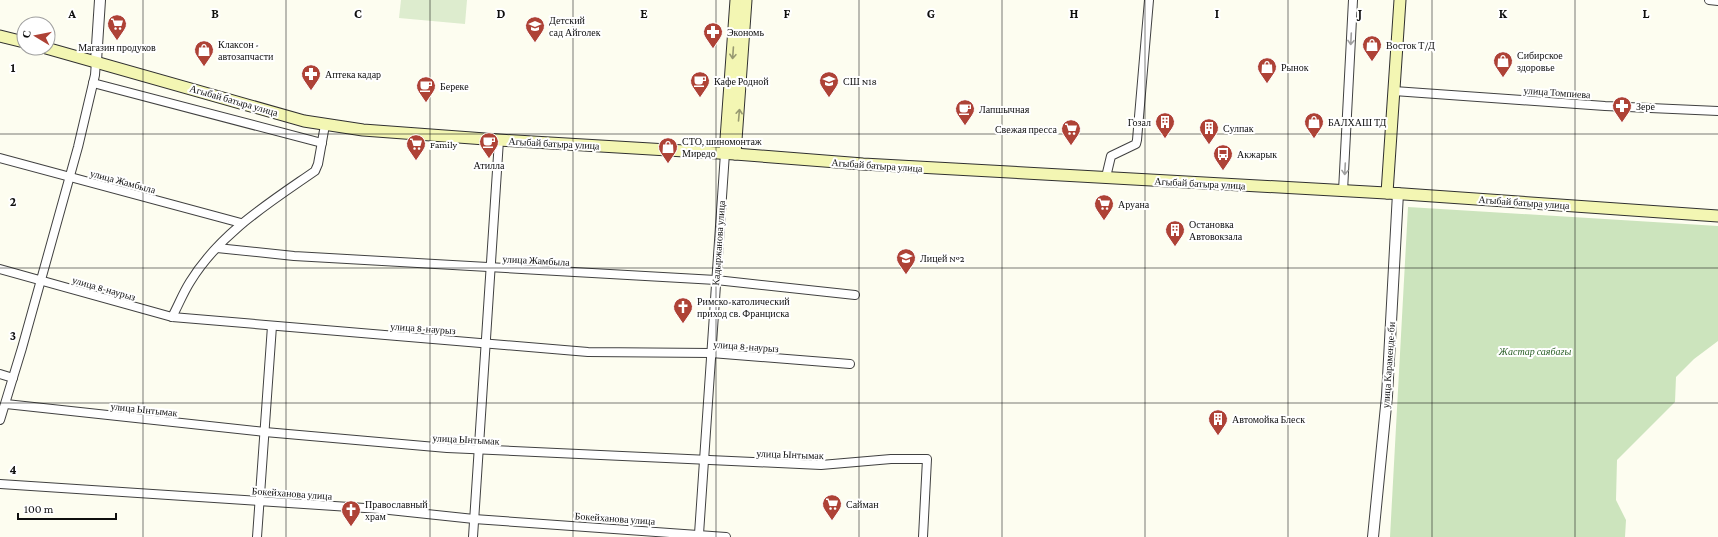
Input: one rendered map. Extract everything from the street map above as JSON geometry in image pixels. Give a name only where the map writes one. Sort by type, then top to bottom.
[{"type":"main road","name":"Кадыржанова улица","points":[[730,154],[736,0]]},
{"type":"main road","name":"Кадыржанова улица","points":[[730,154],[746,0]]},
{"type":"main road","name":"улица Караменде-би","points":[[1392,193],[1394,91],[1400,0]]},
{"type":"main road","points":[[0,36],[16,40]]},
{"type":"main road","name":"Агыбай батыра улица","points":[[56,51],[304,121],[363,130],[730,154],[870,165],[1392,193],[1718,216]]},
{"type":"street","points":[[0,420],[14,378],[70,176],[93,83],[100,0]]},
{"type":"street","points":[[1106,177],[1111,156],[1136,144],[1138,140],[1149,0]]},
{"type":"street","points":[[1343,191],[1353,0]]},
{"type":"street","points":[[1709,0],[1718,1]]},
{"type":"street","points":[[93,83],[322,143]]},
{"type":"street","name":"улица Томпиева","points":[[1394,91],[1605,106],[1718,111]]},
{"type":"street","points":[[172,317],[190,281],[217,248],[241,223],[315,171],[318,164],[326,125]]},
{"type":"street","points":[[473,537],[499,140]]},
{"type":"street","name":"Кадыржанова улица","points":[[699,534],[716,280],[730,154]]},
{"type":"street","name":"улица Жамбыла","points":[[0,158],[241,223]]},
{"type":"street","name":"улица Караменде-би","points":[[1373,537],[1387,396],[1392,193]]},
{"type":"street","name":"улица Жамбыла","points":[[217,248],[294,256],[716,280],[855,294]]},
{"type":"street","name":"улица 8-наурыз","points":[[0,269],[172,317],[588,352],[711,353],[850,364]]},
{"type":"street","points":[[257,537],[272,326]]},
{"type":"street","points":[[0,374],[14,378]]},
{"type":"street","name":"улица Ынтымак","points":[[6,404],[264,432],[479,450],[821,465],[891,459],[927,459],[923,537]]},
{"type":"street","name":"Бокейханова улица","points":[[0,484],[380,509],[474,519],[726,537]]},
{"type":"green space","points":[[401,0],[467,0],[465,24],[399,18]]},
{"type":"green space","name":"Жастар саябағы","points":[[1408,207],[1718,226],[1718,341],[1694,359],[1676,377],[1675,402],[1617,460],[1616,500],[1626,520],[1625,537],[1390,537]]},
{"type":"place","name":"Магазин продуков","points":[[117,41]]},
{"type":"place","name":"Детский сад Айголек","points":[[535,43]]},
{"type":"place","name":"Экономь","points":[[713,49]]},
{"type":"place","name":"Восток Т/Д","points":[[1372,62]]},
{"type":"place","name":"Клаксон - автозапчасти","points":[[204,67]]},
{"type":"place","name":"Сибирское здоровье","points":[[1503,78]]},
{"type":"place","name":"Рынок","points":[[1267,84]]},
{"type":"place","name":"Аптека кадар","points":[[311,91]]},
{"type":"place","name":"Кафе Родной","points":[[700,98]]},
{"type":"place","name":"СШ N18","points":[[829,98]]},
{"type":"place","name":"Береке","points":[[426,103]]},
{"type":"place","name":"Зере","points":[[1622,123]]},
{"type":"place","name":"Лапшычная","points":[[965,126]]},
{"type":"place","name":"Гозал","points":[[1165,139]]},
{"type":"place","name":"БАЛХАШ ТД","points":[[1314,139]]},
{"type":"place","name":"Сулпак","points":[[1209,145]]},
{"type":"place","name":"Свежая пресса","points":[[1071,146]]},
{"type":"place","name":"Атилла","points":[[489,159]]},
{"type":"place","name":"Family","points":[[416,161]]},
{"type":"place","name":"СТО, шиномонтаж Миредо","points":[[668,164]]},
{"type":"place","name":"Акжарык","points":[[1223,171]]},
{"type":"place","name":"Аруана","points":[[1104,221]]},
{"type":"place","name":"Остановка Автовокзала","points":[[1175,247]]},
{"type":"place","name":"Лицей №2","points":[[906,275]]},
{"type":"place","name":"Римско-католический приход св. Франциска","points":[[683,324]]},
{"type":"place","name":"Автомойка Блеск","points":[[1218,436]]},
{"type":"place","name":"Сайман","points":[[832,521]]},
{"type":"place","name":"Православный храм","points":[[351,527]]}]
